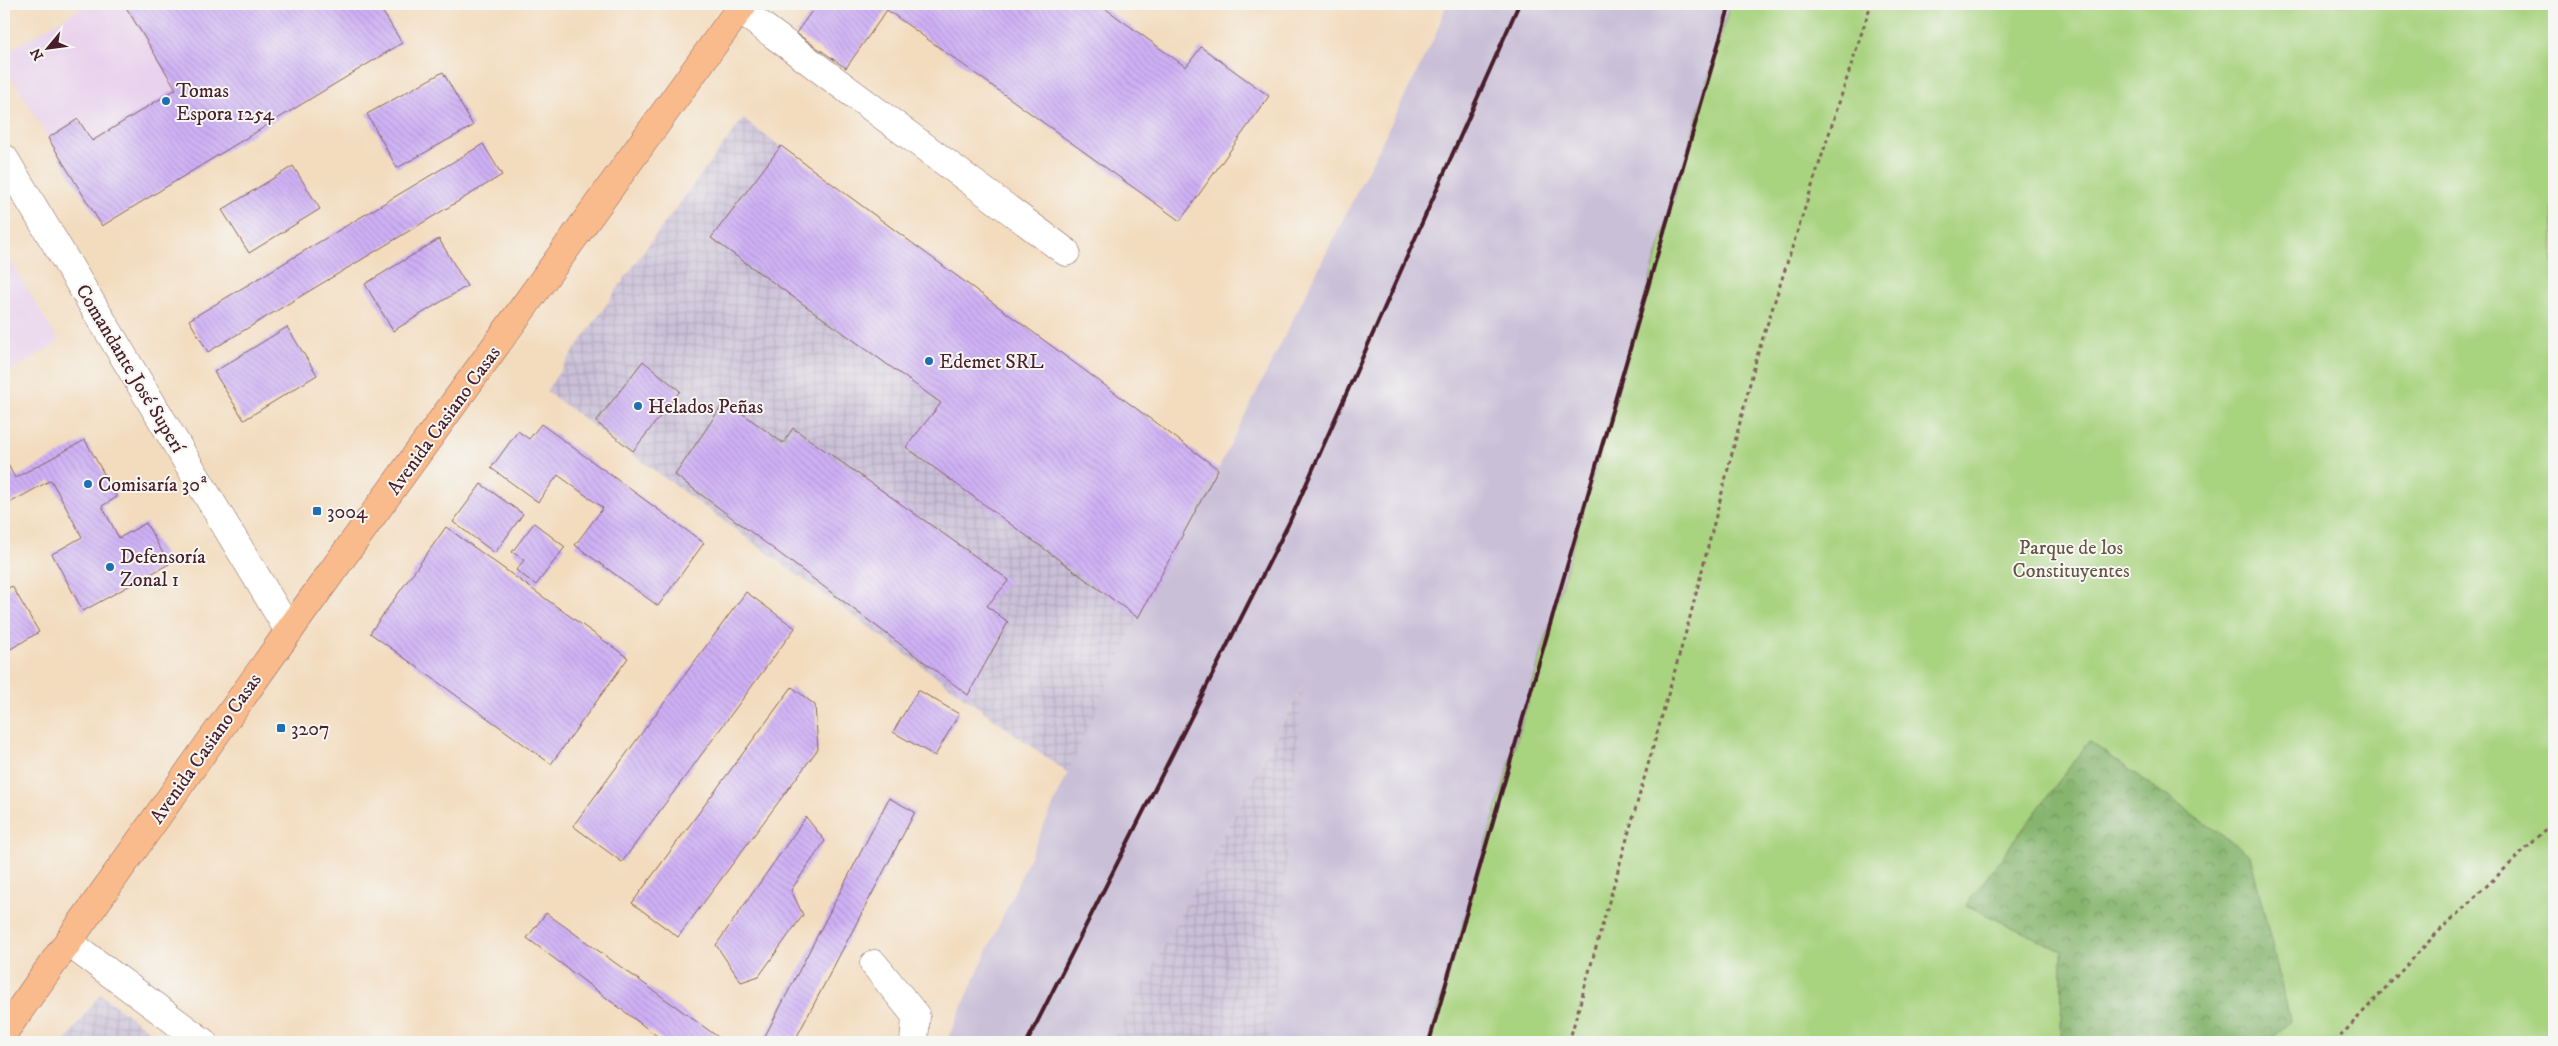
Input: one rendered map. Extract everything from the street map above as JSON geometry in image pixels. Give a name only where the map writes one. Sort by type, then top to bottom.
[{"type":"main road","name":"Avenida Casiano Casas","points":[[4,1032],[289,631],[741,6]]},
{"type":"street","points":[[741,6],[1066,252]]},
{"type":"street","name":"Comandante José Superí","points":[[4,158],[289,631]]},
{"type":"street","points":[[68,942],[203,1042]]},
{"type":"street","points":[[874,964],[916,1016],[914,1042]]},
{"type":"path","points":[[1569,1042],[1688,620],[1757,356],[1871,4]]},
{"type":"path","points":[[2335,1042],[2434,936],[2554,822]]},
{"type":"shaded area","name":"Tomas Espora 1254","points":[[87,4],[378,4],[402,43],[102,226],[4,65],[4,54]]},
{"type":"shaded area","points":[[1447,4],[1825,4],[1528,1042],[1270,1042],[1303,684],[1112,1042],[946,1042],[1136,622],[1218,469],[1434,38]]},
{"type":"shaded area","points":[[743,119],[1218,469],[1136,622],[1068,773],[546,391],[643,252]]},
{"type":"shaded area","points":[[4,250],[59,342],[4,375]]},
{"type":"shaded area","points":[[1304,683],[1270,1042],[1112,1042]]},
{"type":"shaded area","points":[[100,994],[164,1042],[65,1042]]},
{"type":"green space","name":"Parque de los Constituyentes","points":[[1730,4],[2554,4],[2554,1042],[1429,1042]]},
{"type":"green space","points":[[2089,741],[2250,855],[2290,1020],[2270,1042],[2061,1042],[2062,951],[1966,905]]},
{"type":"building","name":"Tomas Espora 1254","points":[[124,4],[378,4],[402,43],[102,226],[48,138],[78,119],[92,141],[176,89]]},
{"type":"building","points":[[817,4],[1099,4],[1186,67],[1201,47],[1269,96],[1180,221],[887,10],[846,68],[796,33]]},
{"type":"building","points":[[443,72],[473,126],[397,168],[367,114]]},
{"type":"building","points":[[483,144],[502,175],[208,352],[189,320]]},
{"type":"building","name":"Edemet SRL","points":[[781,146],[1218,469],[1138,618],[906,447],[941,403],[711,238]]},
{"type":"building","points":[[293,166],[320,209],[249,253],[222,210]]},
{"type":"building","points":[[439,239],[467,286],[393,331],[365,284]]},
{"type":"building","points":[[287,327],[317,375],[244,420],[214,372]]},
{"type":"building","name":"Helados Peñas","points":[[643,361],[680,391],[633,451],[596,422]]},
{"type":"building","points":[[725,401],[783,443],[793,428],[1009,580],[987,606],[1008,622],[968,695],[675,475]]},
{"type":"building","points":[[541,424],[704,543],[658,606],[575,545],[603,508],[558,475],[538,502],[491,468],[518,431],[529,439]]},
{"type":"building","points":[[85,440],[117,497],[102,506],[119,538],[146,523],[169,564],[83,611],[52,554],[82,537],[51,480],[4,506],[4,457],[15,478]]},
{"type":"building","points":[[481,484],[523,514],[495,553],[453,522]]},
{"type":"building","points":[[534,523],[565,547],[536,585],[516,570],[524,560],[512,552]]},
{"type":"building","points":[[446,527],[628,658],[551,764],[370,633]]},
{"type":"building","points":[[12,586],[39,632],[4,653],[4,591]]},
{"type":"building","points":[[746,592],[795,628],[622,862],[573,826]]},
{"type":"building","points":[[792,687],[815,705],[818,749],[678,937],[632,903]]},
{"type":"building","points":[[918,690],[959,714],[935,756],[893,732]]},
{"type":"building","points":[[889,798],[915,812],[794,1042],[773,1042],[764,1038]]},
{"type":"building","points":[[806,817],[825,841],[791,890],[803,915],[759,976],[741,982],[716,945]]},
{"type":"building","points":[[546,913],[725,1042],[665,1042],[527,938]]},
{"type":"railway","points":[[1027,1042],[1289,523],[1519,4]]},
{"type":"railway","points":[[1429,1042],[1730,4]]},
{"type":"place","name":"Tomas Espora 1254","points":[[166,101]]},
{"type":"place","name":"Edemet SRL","points":[[929,361]]},
{"type":"place","name":"Helados Peñas","points":[[638,406]]},
{"type":"place","name":"Comisaría 30ª","points":[[88,484]]},
{"type":"place","name":"3004","points":[[317,511]]},
{"type":"place","name":"Defensoría Zonal 1","points":[[110,567]]},
{"type":"place","name":"3207","points":[[281,728]]}]
